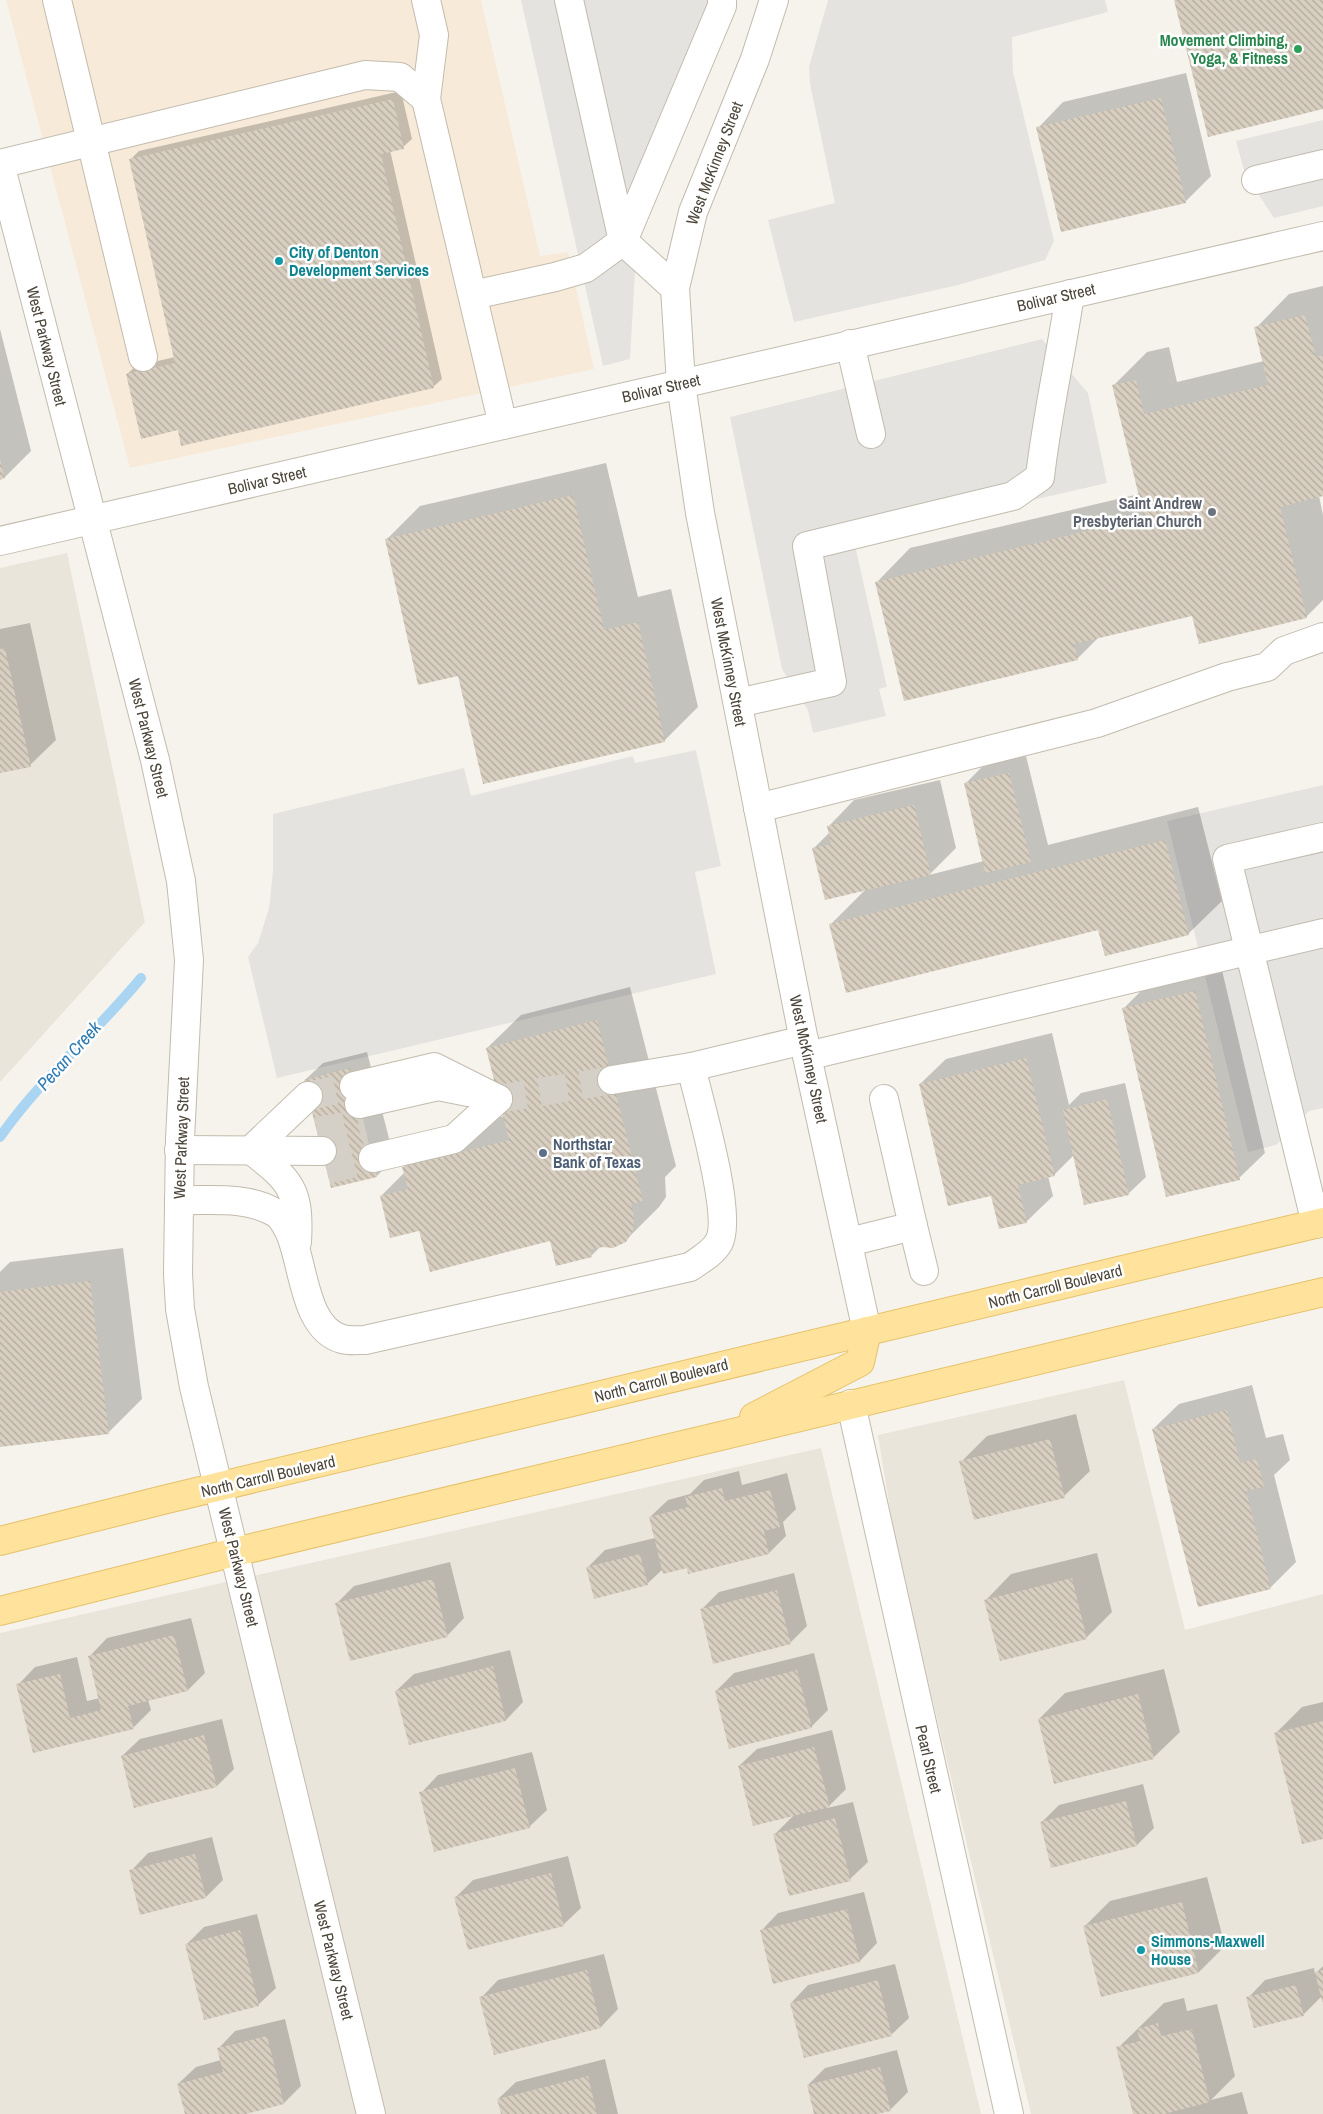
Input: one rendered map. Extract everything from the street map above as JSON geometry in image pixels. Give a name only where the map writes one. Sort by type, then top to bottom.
[{"type":"main road","name":"North Carroll Boulevard","points":[[0,1541],[1319,1223]]},
{"type":"main road","points":[[0,1611],[236,1552],[1323,1292]]},
{"type":"main road","points":[[715,1437],[860,1362],[867,1332]]},
{"type":"street","points":[[57,0],[143,357]]},
{"type":"street","points":[[426,0],[434,35],[426,99],[474,295],[503,425]]},
{"type":"street","points":[[569,0],[623,241],[675,288]]},
{"type":"street","points":[[474,295],[586,268],[623,241],[722,6],[722,0]]},
{"type":"street","name":"West McKinney Street","points":[[774,0],[755,59],[693,212],[675,288],[681,384],[700,513],[806,1048],[867,1332]]},
{"type":"street","points":[[1,169],[92,141],[365,75],[400,77],[426,99]]},
{"type":"street","points":[[1256,180],[1323,164]]},
{"type":"street","name":"West Parkway Street","points":[[1,169],[168,814],[181,881],[189,960],[179,1150],[180,1309],[194,1386],[236,1552],[371,2114]]},
{"type":"street","name":"Bolivar Street","points":[[0,541],[1323,236]]},
{"type":"street","points":[[738,704],[832,682],[807,546],[1013,496],[1040,477],[1046,424],[1059,364],[1070,294]]},
{"type":"street","points":[[850,344],[871,434]]},
{"type":"street","points":[[758,808],[1097,723],[1227,677],[1267,667],[1284,651],[1323,637]]},
{"type":"street","points":[[1319,1223],[1227,859],[1323,837]]},
{"type":"street","points":[[612,1080],[806,1048],[1323,933]]},
{"type":"street","points":[[364,1122],[434,1067],[498,1099]]},
{"type":"street","points":[[179,1200],[248,1201],[274,1212],[285,1223],[296,1246],[311,1310],[323,1329],[342,1339],[365,1340],[690,1267],[706,1257],[718,1242],[724,1223],[722,1200],[691,1067]]},
{"type":"street","points":[[364,1122],[444,1104],[498,1099]]},
{"type":"street","points":[[364,1122],[454,1139],[498,1099]]},
{"type":"street","points":[[884,1099],[924,1272]]},
{"type":"street","points":[[251,1150],[317,1132]]},
{"type":"street","points":[[251,1150],[317,1132]]},
{"type":"street","points":[[179,1150],[251,1150],[317,1132]]},
{"type":"street","points":[[251,1150],[281,1173],[289,1184],[296,1208],[296,1246]]},
{"type":"street","points":[[849,1242],[913,1226]]},
{"type":"street","name":"Pearl Street","points":[[850,1404],[1009,2114]]},
{"type":"shaded area","points":[[6,0],[481,0],[540,256],[568,252],[594,369],[130,468]]},
{"type":"shaded area","points":[[521,0],[735,0],[656,186],[636,254],[630,359],[603,366]]},
{"type":"shaded area","points":[[828,0],[1105,0],[1108,12],[1012,37],[1013,72],[1054,241],[1045,260],[958,285],[794,322],[768,220],[835,203],[810,84],[809,67]]},
{"type":"shaded area","points":[[1323,120],[1323,206],[1274,218],[1245,174],[1236,141]]},
{"type":"shaded area","points":[[1042,339],[1088,393],[1107,483],[854,541],[887,687],[879,689],[886,716],[813,733],[808,710],[782,669],[730,417]]},
{"type":"shaded area","points":[[67,553],[145,922],[0,1082],[0,568]]},
{"type":"shaded area","points":[[696,750],[721,866],[695,872],[716,974],[277,1078],[248,957],[258,943],[269,908],[273,871],[273,814],[464,768],[471,796],[633,756],[635,763]]},
{"type":"shaded area","points":[[1323,785],[1323,1108],[1309,1111],[1276,1145],[1248,1152],[1167,821]]},
{"type":"shaded area","points":[[1124,1380],[1185,1630],[1323,1594],[1323,2114],[1031,2114],[896,1546],[878,1435]]},
{"type":"shaded area","points":[[821,1448],[981,2114],[0,2114],[0,1633]]},
{"type":"building","points":[[1174,0],[1323,0],[1323,109],[1208,137]]},
{"type":"building","points":[[1161,98],[1186,203],[1061,232],[1036,127]]},
{"type":"building","name":"City of Denton Development Services","points":[[393,99],[404,149],[381,154],[434,388],[181,446],[178,430],[141,439],[126,374],[175,363],[129,159]]},
{"type":"building","name":"Saint Andrew Presbyterian Church","points":[[1305,315],[1316,357],[1323,355],[1323,496],[1280,507],[1307,618],[1199,644],[1192,616],[1074,644],[1078,660],[904,701],[875,582],[1144,517],[1112,385],[1136,380],[1144,414],[1268,385],[1254,327]]},
{"type":"building","points":[[0,459],[5,478],[0,480]]},
{"type":"building","points":[[573,495],[604,630],[638,622],[665,742],[483,784],[458,676],[418,685],[385,539]]},
{"type":"building","points":[[5,648],[31,767],[0,773],[0,649]]},
{"type":"building","points":[[1009,773],[1031,862],[985,873],[964,783]]},
{"type":"building","points":[[914,805],[931,875],[825,900],[812,848],[831,844],[827,826]]},
{"type":"building","points":[[1165,840],[1189,935],[1105,956],[1098,930],[846,993],[829,924]]},
{"type":"building","points":[[1195,991],[1240,1180],[1166,1197],[1122,1008]]},
{"type":"building","name":"Northstar Bank of Texas","points":[[597,1020],[643,1201],[631,1204],[634,1217],[633,1231],[626,1242],[613,1248],[603,1247],[590,1250],[592,1257],[556,1266],[550,1241],[430,1272],[419,1231],[390,1238],[380,1196],[408,1189],[402,1167],[509,1140],[486,1048]]},
{"type":"building","points":[[1026,1058],[1055,1176],[1018,1185],[1027,1223],[999,1229],[991,1196],[948,1206],[919,1084]]},
{"type":"building","points":[[350,1068],[377,1177],[331,1188],[304,1080]]},
{"type":"building","points":[[1107,1099],[1129,1195],[1084,1205],[1063,1110]]},
{"type":"building","points":[[90,1281],[109,1434],[0,1447],[0,1292]]},
{"type":"building","points":[[1227,1410],[1240,1463],[1257,1459],[1264,1487],[1246,1491],[1271,1589],[1198,1607],[1152,1429]]},
{"type":"building","points":[[1050,1439],[1065,1498],[974,1520],[959,1461]]},
{"type":"building","points":[[722,1488],[725,1501],[770,1490],[780,1527],[764,1531],[769,1554],[688,1574],[687,1568],[663,1574],[649,1517],[688,1507],[685,1497]]},
{"type":"building","points":[[640,1554],[648,1585],[594,1599],[586,1567]]},
{"type":"building","points":[[1072,1578],[1087,1639],[1000,1661],[984,1600]]},
{"type":"building","points":[[433,1579],[448,1637],[350,1661],[335,1603]]},
{"type":"building","points":[[777,1590],[791,1644],[713,1664],[700,1609]]},
{"type":"building","points":[[174,1635],[188,1691],[128,1706],[134,1729],[33,1753],[16,1684],[60,1674],[70,1718],[101,1710],[88,1656]]},
{"type":"building","points":[[493,1666],[506,1721],[409,1745],[395,1691]]},
{"type":"building","points":[[797,1670],[812,1728],[729,1749],[715,1691]]},
{"type":"building","points":[[1138,1694],[1154,1759],[1054,1784],[1038,1719]]},
{"type":"building","points":[[1323,1721],[1323,1839],[1302,1844],[1274,1733]]},
{"type":"building","points":[[204,1735],[217,1787],[134,1808],[121,1756]]},
{"type":"building","points":[[814,1747],[830,1807],[753,1826],[738,1766]]},
{"type":"building","points":[[515,1768],[530,1828],[434,1852],[419,1792]]},
{"type":"building","points":[[1126,1801],[1137,1846],[1051,1868],[1040,1822]]},
{"type":"building","points":[[835,1818],[851,1881],[789,1896],[773,1834]]},
{"type":"building","points":[[195,1854],[206,1898],[140,1915],[129,1870]]},
{"type":"building","points":[[551,1873],[564,1926],[468,1950],[454,1897]]},
{"type":"building","name":"Simmons-Maxwell House","points":[[1182,1902],[1199,1973],[1101,1997],[1083,1926]]},
{"type":"building","points":[[847,1909],[860,1962],[773,1984],[760,1930]]},
{"type":"building","points":[[240,1930],[259,2006],[204,2020],[185,1944]]},
{"type":"building","points":[[587,1970],[601,2028],[494,2055],[479,1997]]},
{"type":"building","points":[[1323,1970],[1323,2002],[1322,2002],[1315,1972]]},
{"type":"building","points":[[878,1980],[892,2036],[804,2058],[790,2003]]},
{"type":"building","points":[[1296,1985],[1304,2016],[1254,2028],[1246,1997]]},
{"type":"building","points":[[1158,2023],[1161,2036],[1192,2029],[1210,2102],[1164,2114],[1133,2114],[1116,2047],[1140,2041],[1137,2029]]},
{"type":"building","points":[[267,2036],[284,2104],[246,2114],[185,2114],[177,2084],[223,2072],[217,2048]]},
{"type":"building","points":[[880,2067],[891,2111],[877,2114],[814,2114],[807,2085]]},
{"type":"building","points":[[588,2076],[597,2114],[501,2114],[497,2099]]},
{"type":"waterway","name":"Pecan Creek","points":[[0,1137],[33,1095],[141,978]]},
{"type":"tunnel","points":[[498,1099],[612,1080]]},
{"type":"tunnel","points":[[308,1096],[354,1086]]},
{"type":"tunnel","points":[[317,1131],[364,1123]]},
{"type":"tunnel","points":[[322,1151],[368,1141]]},
{"type":"tunnel","points":[[327,1170],[371,1159]]},
{"type":"place","name":"Movement Climbing, Yoga, & Fitness","points":[[1298,49]]},
{"type":"place","name":"City of Denton Development Services","points":[[279,261]]},
{"type":"place","name":"Saint Andrew Presbyterian Church","points":[[1212,512]]},
{"type":"place","name":"Northstar Bank of Texas","points":[[543,1153]]},
{"type":"place","name":"Simmons-Maxwell House","points":[[1141,1950]]}]
